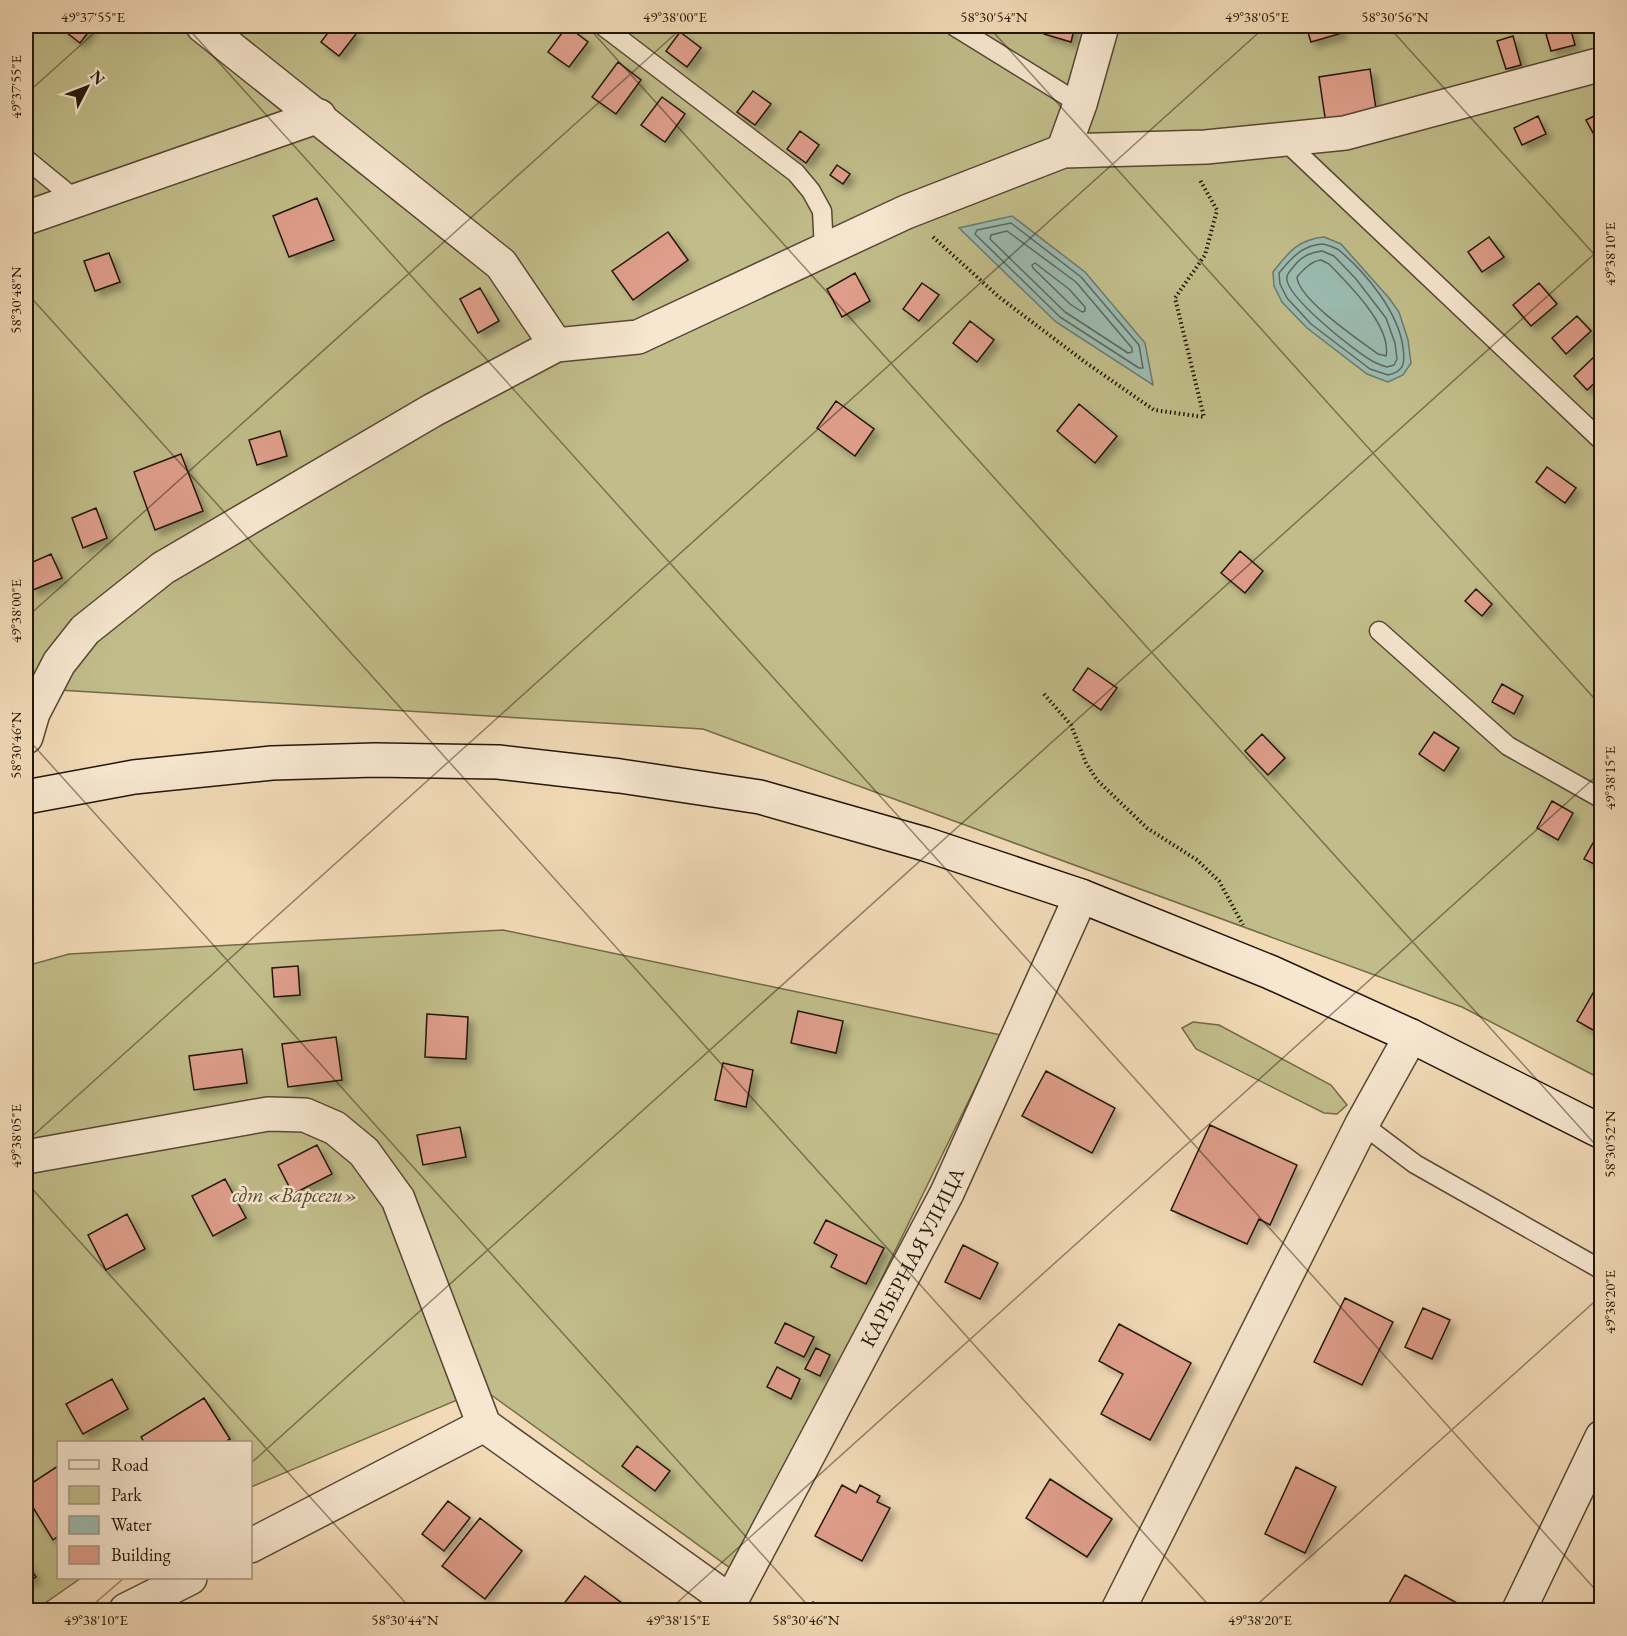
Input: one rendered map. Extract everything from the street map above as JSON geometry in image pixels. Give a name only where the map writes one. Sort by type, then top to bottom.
[{"type":"street","points":[[203,26],[319,116],[501,264],[556,345]]},
{"type":"street","points":[[1063,151],[1080,104],[1101,26]]},
{"type":"street","points":[[26,737],[33,713],[58,663],[85,630],[163,568],[434,410],[556,345],[638,337],[906,212],[1063,151],[1182,148],[1345,133],[1602,64]]},
{"type":"street","points":[[26,218],[319,116]]},
{"type":"street","points":[[26,797],[134,777],[272,763],[375,760],[498,762],[621,776],[760,797],[925,844],[1081,896],[1270,972],[1411,1036],[1602,1132]]},
{"type":"street","name":"КАРЬЕРНАЯ УЛИЦА","points":[[729,1606],[947,1193],[1081,896]]},
{"type":"street","points":[[1118,1611],[1362,1124],[1411,1036]]},
{"type":"street","points":[[26,1157],[268,1114],[305,1115],[335,1128],[364,1152],[398,1199],[484,1425],[729,1606]]},
{"type":"street","points":[[252,1545],[484,1425]]},
{"type":"street","points":[[1519,1611],[1602,1437]]},
{"type":"street","points":[[126,1611],[188,1579]]},
{"type":"lane","points":[[603,26],[796,173],[822,211],[824,249]]},
{"type":"lane","points":[[954,26],[1080,104]]},
{"type":"lane","points":[[1283,139],[1602,441]]},
{"type":"lane","points":[[26,159],[76,200]]},
{"type":"lane","points":[[1379,631],[1508,746],[1602,799]]},
{"type":"lane","points":[[1362,1124],[1415,1164],[1602,1270]]},
{"type":"path","points":[[906,212],[999,297],[1119,386],[1154,410],[1204,417],[1175,298],[1205,255],[1217,210],[1182,148]]},
{"type":"path","points":[[1044,694],[1071,725],[1086,763],[1097,780],[1147,828],[1197,860],[1219,881],[1244,926]]},
{"type":"green space","points":[[26,26],[1601,26],[1601,1079],[1462,1007],[703,729],[26,688]]},
{"type":"green space","name":"сдт «Варсеги»","points":[[503,930],[1001,1035],[737,1573],[483,1389],[252,1487],[252,1441],[57,1441],[57,1579],[80,1579],[35,1610],[26,1610],[26,966],[69,954]]},
{"type":"green space","points":[[1193,1022],[1219,1025],[1331,1085],[1347,1105],[1337,1114],[1324,1113],[1196,1049],[1182,1028]]},
{"type":"water","points":[[1012,216],[1085,272],[1145,343],[1153,385],[1056,322],[959,228]]},
{"type":"water","points":[[1324,237],[1341,244],[1399,312],[1408,340],[1411,363],[1403,375],[1388,382],[1367,374],[1307,328],[1282,302],[1274,286],[1273,272],[1294,248],[1307,241]]},
{"type":"building","points":[[65,26],[93,26],[80,43],[62,29]]},
{"type":"building","points":[[333,26],[345,26],[356,34],[339,56],[321,42]]},
{"type":"building","points":[[567,26],[588,42],[569,67],[548,52]]},
{"type":"building","points":[[1046,26],[1075,26],[1071,42],[1044,34]]},
{"type":"building","points":[[1306,26],[1339,26],[1342,33],[1311,42]]},
{"type":"building","points":[[1570,27],[1575,45],[1551,51],[1546,34]]},
{"type":"building","points":[[680,32],[701,48],[687,67],[666,51]]},
{"type":"building","points":[[1513,36],[1521,65],[1506,69],[1497,41]]},
{"type":"building","points":[[618,62],[641,80],[616,114],[592,97]]},
{"type":"building","points":[[1370,69],[1377,116],[1326,124],[1319,77]]},
{"type":"building","points":[[753,91],[771,104],[755,125],[737,112]]},
{"type":"building","points":[[662,97],[685,114],[665,142],[641,125]]},
{"type":"building","points":[[1602,112],[1602,149],[1586,120]]},
{"type":"building","points":[[1538,116],[1546,134],[1522,145],[1514,128]]},
{"type":"building","points":[[800,131],[819,145],[806,163],[787,149]]},
{"type":"building","points":[[837,165],[850,174],[843,184],[830,175]]},
{"type":"building","points":[[317,198],[334,240],[289,257],[273,216]]},
{"type":"building","points":[[668,232],[688,260],[633,300],[612,271]]},
{"type":"building","points":[[1489,237],[1504,257],[1482,272],[1468,252]]},
{"type":"building","points":[[109,253],[120,282],[95,291],[84,261]]},
{"type":"building","points":[[855,273],[870,301],[842,317],[827,289]]},
{"type":"building","points":[[922,283],[939,295],[919,321],[903,309]]},
{"type":"building","points":[[1539,283],[1557,304],[1531,326],[1513,305]]},
{"type":"building","points":[[480,288],[499,321],[478,333],[460,299]]},
{"type":"building","points":[[1577,316],[1591,331],[1566,354],[1552,338]]},
{"type":"building","points":[[970,321],[994,340],[977,362],[953,343]]},
{"type":"building","points":[[1596,355],[1602,361],[1602,376],[1587,390],[1574,376]]},
{"type":"building","points":[[836,401],[874,429],[855,456],[817,428]]},
{"type":"building","points":[[1079,404],[1117,436],[1095,463],[1057,431]]},
{"type":"building","points":[[280,431],[287,456],[257,465],[249,440]]},
{"type":"building","points":[[181,454],[203,511],[155,530],[134,472]]},
{"type":"building","points":[[1547,467],[1576,488],[1565,503],[1536,482]]},
{"type":"building","points":[[96,508],[107,538],[83,548],[72,518]]},
{"type":"building","points":[[1240,551],[1263,571],[1245,593],[1221,573]]},
{"type":"building","points":[[51,554],[62,578],[33,590],[26,573],[26,565]]},
{"type":"building","points":[[1476,589],[1492,604],[1482,616],[1465,601]]},
{"type":"building","points":[[1088,668],[1117,688],[1101,710],[1073,690]]},
{"type":"building","points":[[1502,684],[1523,696],[1514,714],[1492,702]]},
{"type":"building","points":[[1434,732],[1459,748],[1444,771],[1419,754]]},
{"type":"building","points":[[1262,734],[1285,758],[1268,775],[1245,751]]},
{"type":"building","points":[[1552,801],[1573,813],[1558,840],[1537,828]]},
{"type":"building","points":[[1602,827],[1602,868],[1584,859]]},
{"type":"building","points":[[298,966],[300,995],[274,997],[272,968]]},
{"type":"building","points":[[1596,988],[1602,991],[1602,1035],[1577,1021]]},
{"type":"building","points":[[798,1011],[843,1021],[836,1053],[791,1043]]},
{"type":"building","points":[[427,1014],[468,1017],[466,1059],[425,1057]]},
{"type":"building","points":[[336,1037],[342,1080],[288,1087],[282,1044]]},
{"type":"building","points":[[242,1049],[247,1083],[194,1090],[189,1056]]},
{"type":"building","points":[[723,1063],[753,1070],[746,1107],[715,1100]]},
{"type":"building","points":[[1046,1071],[1115,1108],[1092,1153],[1022,1116]]},
{"type":"building","points":[[1210,1125],[1297,1165],[1270,1225],[1259,1219],[1247,1244],[1171,1210]]},
{"type":"building","points":[[460,1127],[466,1157],[423,1165],[417,1135]]},
{"type":"building","points":[[317,1145],[332,1174],[293,1194],[278,1165]]},
{"type":"building","points":[[225,1179],[246,1218],[213,1236],[192,1196]]},
{"type":"building","points":[[127,1214],[145,1249],[106,1270],[88,1235]]},
{"type":"building","points":[[826,1220],[884,1248],[866,1284],[831,1267],[837,1255],[814,1243]]},
{"type":"building","points":[[963,1245],[998,1263],[980,1299],[945,1282]]},
{"type":"building","points":[[1345,1298],[1393,1322],[1362,1385],[1314,1362]]},
{"type":"building","points":[[1423,1308],[1450,1320],[1432,1359],[1405,1347]]},
{"type":"building","points":[[785,1323],[814,1337],[804,1357],[775,1343]]},
{"type":"building","points":[[1119,1324],[1191,1363],[1150,1440],[1101,1414],[1123,1374],[1099,1361]]},
{"type":"building","points":[[816,1348],[830,1355],[820,1376],[805,1369]]},
{"type":"building","points":[[777,1367],[800,1379],[791,1399],[767,1387]]},
{"type":"building","points":[[112,1379],[128,1409],[83,1434],[66,1404]]},
{"type":"building","points":[[204,1398],[230,1439],[227,1441],[143,1441],[141,1437]]},
{"type":"building","points":[[637,1446],[670,1471],[655,1491],[622,1466]]},
{"type":"building","points":[[57,1467],[57,1537],[53,1540],[26,1496],[26,1487]]},
{"type":"building","points":[[1296,1467],[1336,1487],[1305,1553],[1265,1534]]},
{"type":"building","points":[[1050,1479],[1112,1519],[1087,1557],[1026,1518]]},
{"type":"building","points":[[842,1485],[856,1493],[860,1485],[880,1496],[877,1502],[890,1508],[862,1561],[815,1536]]},
{"type":"building","points":[[448,1501],[470,1518],[444,1551],[422,1534]]},
{"type":"building","points":[[480,1518],[522,1551],[485,1599],[442,1566]]},
{"type":"building","points":[[26,1561],[36,1577],[26,1583]]},
{"type":"building","points":[[1405,1575],[1459,1604],[1455,1610],[1385,1610]]},
{"type":"building","points":[[585,1576],[630,1609],[559,1610]]},
{"type":"building","points":[[813,1602],[828,1610],[809,1610]]}]
